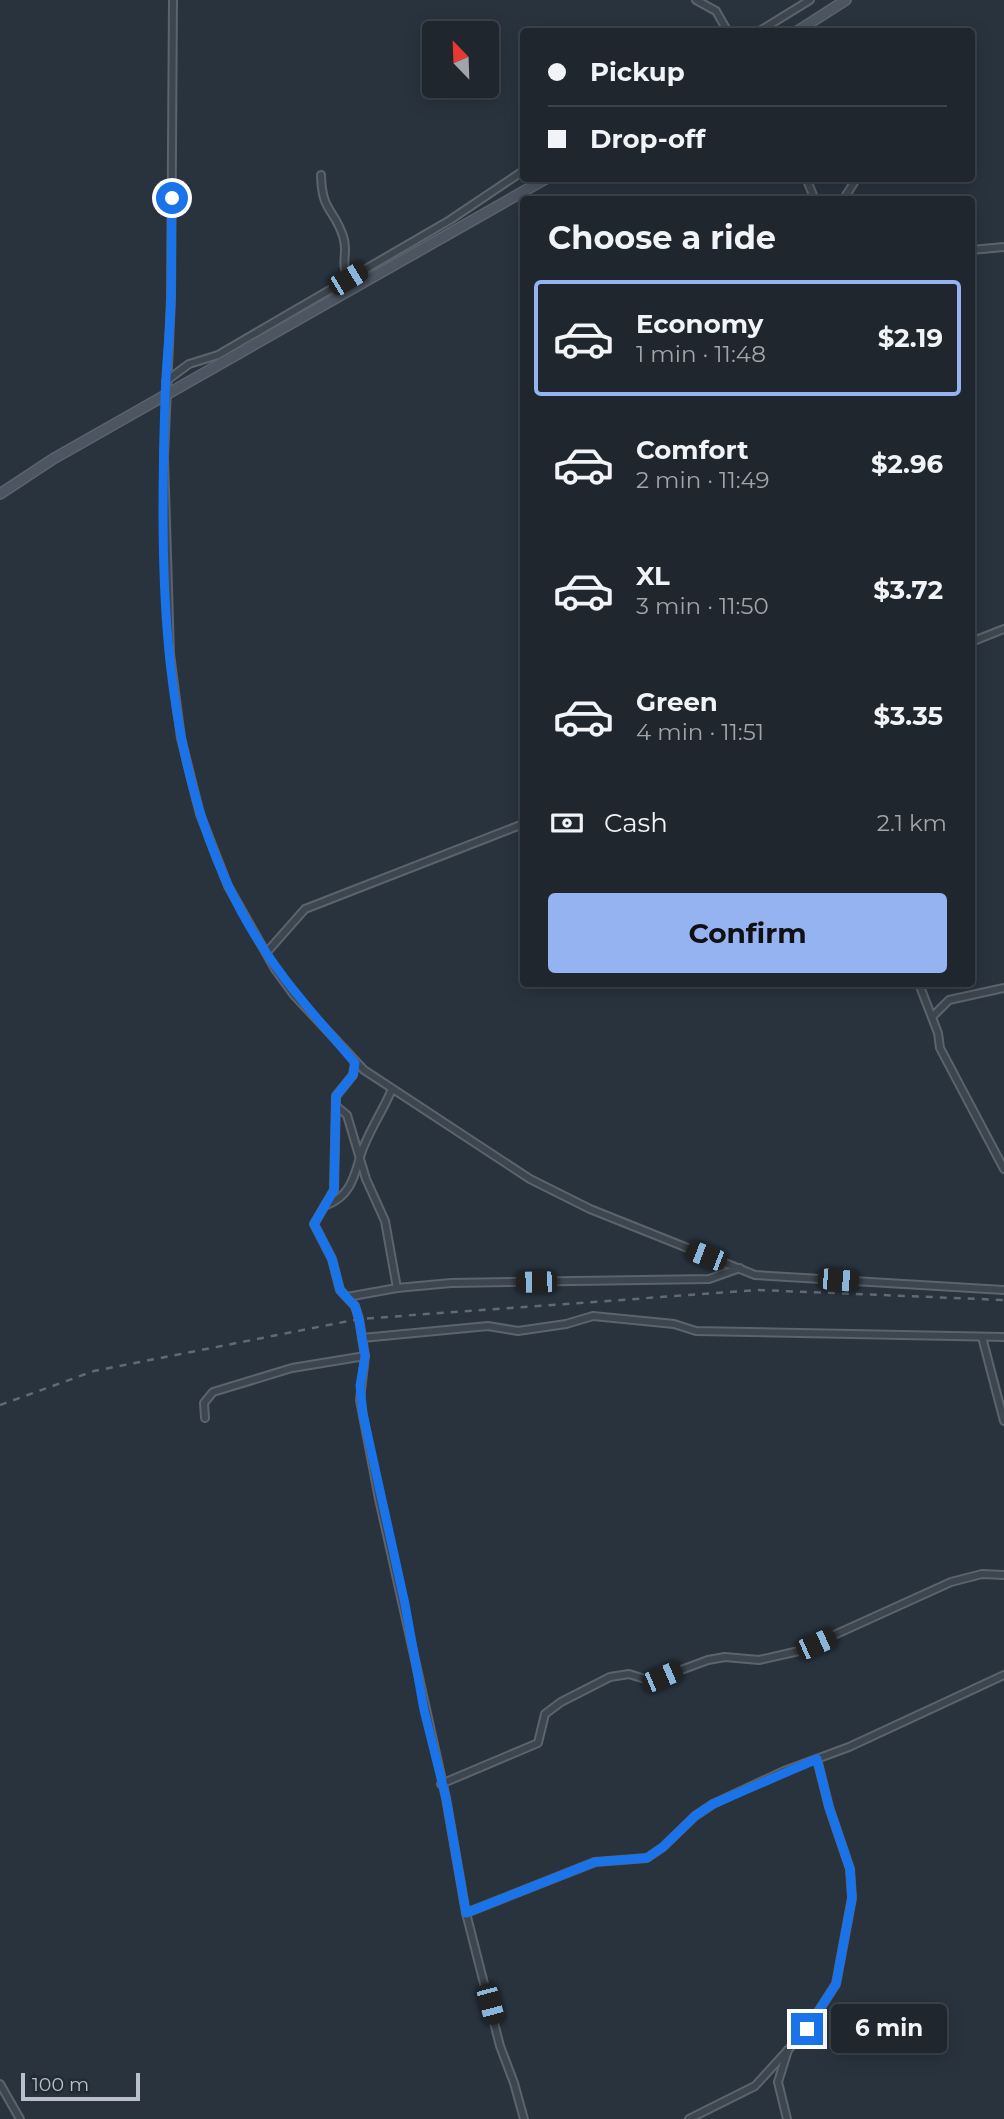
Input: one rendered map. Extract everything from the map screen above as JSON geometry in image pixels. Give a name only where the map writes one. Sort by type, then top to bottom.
[{"type":"street","points":[[173,0],[171,299],[165,397],[163,514],[168,621],[181,738],[200,814],[218,864],[242,913],[294,995],[355,1063],[530,1179],[590,1209],[755,1275],[1004,1290]]},
{"type":"street","points":[[696,0],[716,10],[726,28]]},
{"type":"street","points":[[764,28],[810,0]]},
{"type":"street","points":[[802,28],[846,0]]},
{"type":"street","points":[[166,381],[189,365],[218,355],[450,220],[520,172]]},
{"type":"street","points":[[321,175],[323,203],[344,240],[343,269],[354,288]]},
{"type":"street","points":[[0,494],[53,459],[540,182]]},
{"type":"street","points":[[975,250],[1004,247]]},
{"type":"street","points":[[975,640],[1004,629]]},
{"type":"street","points":[[267,952],[305,909],[520,825]]},
{"type":"street","points":[[920,987],[940,1048],[1004,1169]]},
{"type":"street","points":[[932,1017],[949,1000],[1004,988]]},
{"type":"street","points":[[327,1205],[335,1182],[336,1096],[353,1075],[355,1063]]},
{"type":"street","points":[[392,1089],[361,1154],[361,1161],[347,1191],[339,1200],[327,1205],[317,1215],[314,1224],[332,1259],[340,1290],[355,1306],[365,1356],[360,1386],[363,1414],[466,1913],[500,2046],[514,2083],[523,2119]]},
{"type":"street","points":[[336,1106],[347,1115],[361,1161],[390,1236],[397,1287]]},
{"type":"street","points":[[347,1297],[397,1287],[460,1283],[709,1279],[740,1268]]},
{"type":"street","points":[[362,1338],[488,1326],[518,1331],[566,1324],[593,1316],[674,1324],[696,1331],[1004,1337]]},
{"type":"street","points":[[982,1337],[1004,1421]]},
{"type":"street","points":[[205,1418],[204,1403],[213,1392],[292,1368],[365,1356]]},
{"type":"street","points":[[441,1784],[538,1743],[545,1714],[561,1702],[610,1677],[629,1674],[651,1681],[708,1660],[777,1657],[799,1651],[951,1582],[982,1574],[1004,1575]]},
{"type":"street","points":[[466,1913],[595,1862],[647,1858],[663,1847],[695,1816],[713,1804],[1004,1675]]},
{"type":"street","points":[[689,2119],[755,2085],[807,2029],[836,1984],[852,1898],[850,1869],[829,1807],[817,1759]]},
{"type":"street","points":[[787,2119],[778,2082],[788,2049]]},
{"type":"street","points":[[0,2084],[20,2119]]},
{"type":"railway","points":[[0,1405],[94,1371],[359,1319],[758,1290],[1004,1300]]},
{"type":"route","points":[[172,198],[163,514],[170,654],[181,738],[200,814],[218,864],[242,913],[275,969],[294,995],[355,1063],[353,1075],[336,1096],[334,1190],[314,1224],[332,1259],[340,1290],[345,1299],[347,1297],[355,1306],[359,1319],[365,1356],[360,1401],[379,1499],[405,1604],[424,1710],[446,1798],[466,1913],[595,1862],[647,1858],[663,1847],[695,1816],[713,1804],[817,1759],[829,1807],[850,1869],[852,1898],[846,1913],[845,1940],[836,1984],[807,2029]]}]
